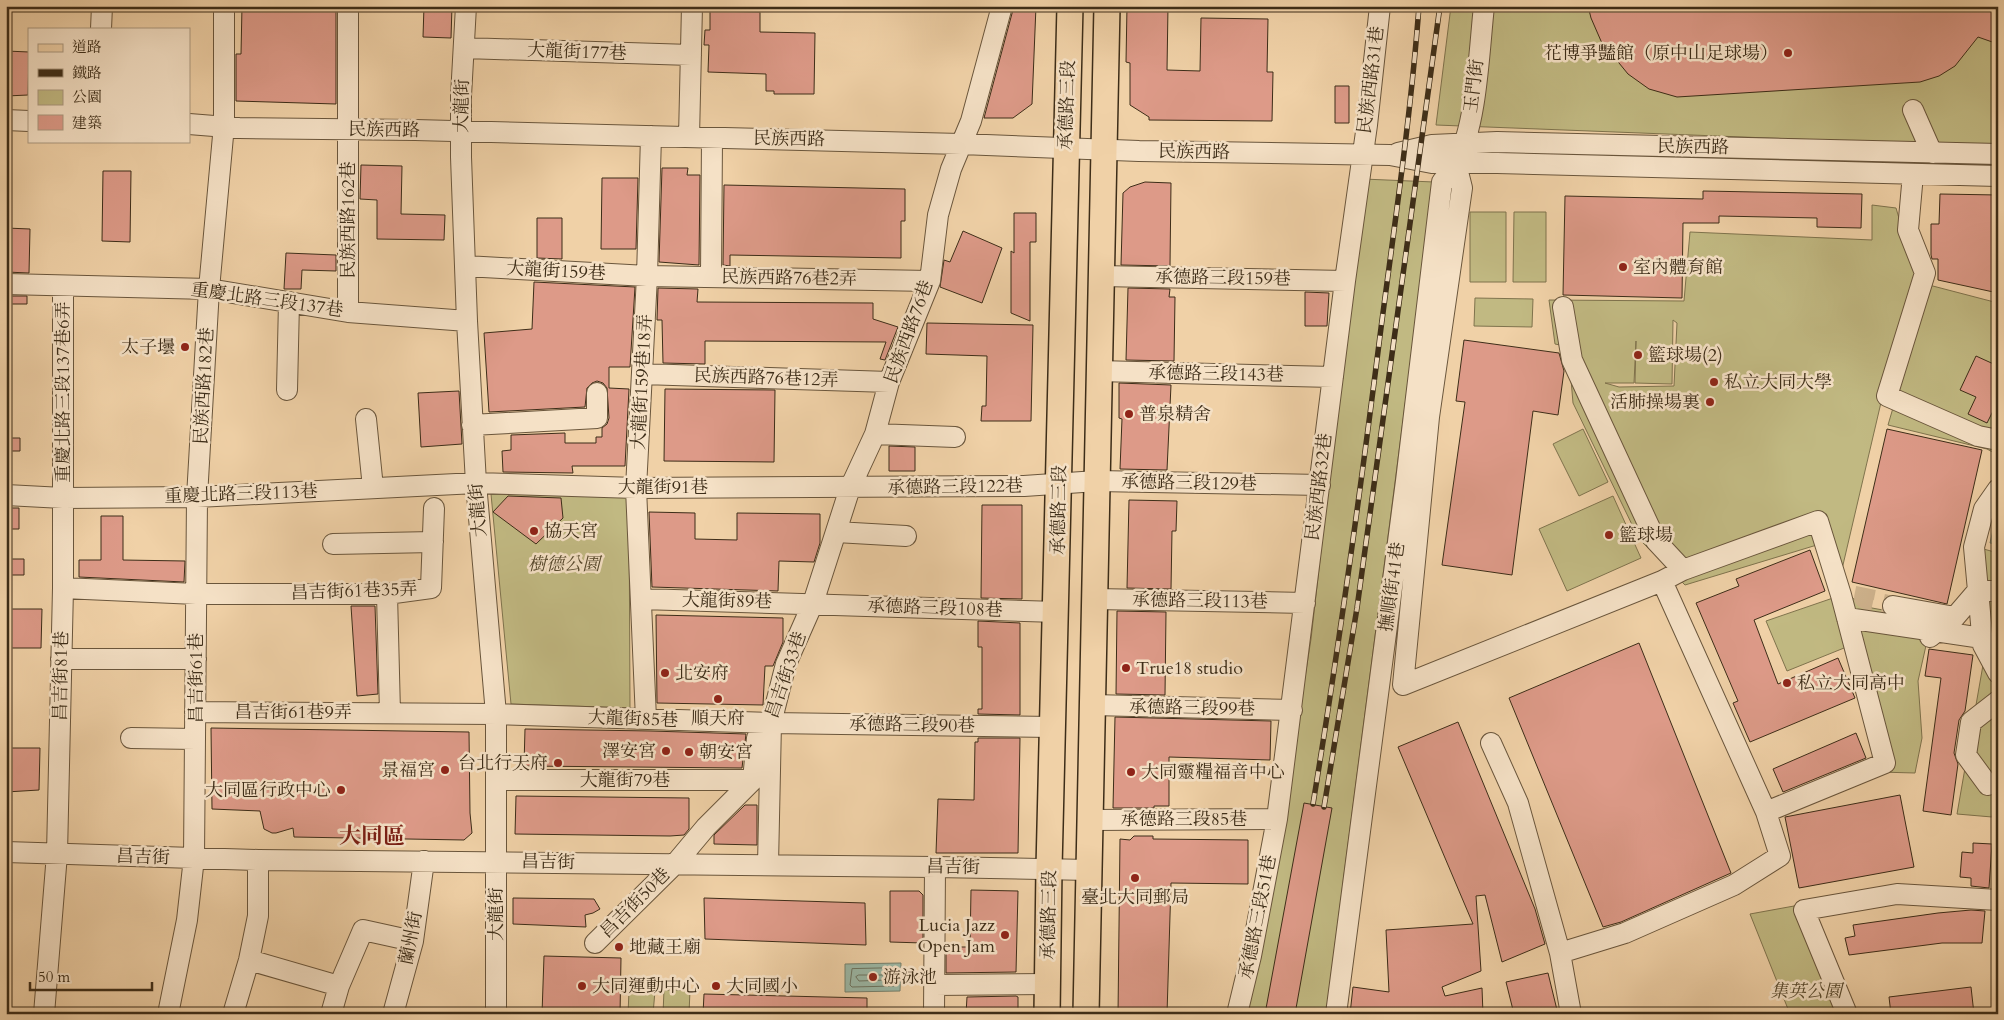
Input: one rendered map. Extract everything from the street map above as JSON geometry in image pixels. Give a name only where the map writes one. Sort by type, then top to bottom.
[{"type":"main road","name":"承德路三段","points":[[1048,1014],[1049,868],[1070,6]]},
{"type":"main road","points":[[1086,1014],[1107,6]]},
{"type":"street","points":[[101,28],[102,6]]},
{"type":"street","name":"民族西路182巷","points":[[197,497],[209,289],[224,125],[224,6]]},
{"type":"street","name":"民族西路162巷","points":[[348,6],[348,312]]},
{"type":"street","name":"大龍街","points":[[466,6],[461,132],[467,321],[476,483],[496,714],[496,1014]]},
{"type":"street","points":[[689,137],[692,6]]},
{"type":"street","name":"民族西路76巷","points":[[836,532],[850,488],[875,434],[890,382],[930,281],[936,223],[951,169],[971,121],[1002,6]]},
{"type":"street","name":"民族西路31巷","points":[[1362,155],[1380,6]]},
{"type":"street","name":"玉門街","points":[[1456,164],[1465,143],[1471,115],[1484,6]]},
{"type":"street","name":"大龍街177巷","points":[[464,48],[691,55]]},
{"type":"street","points":[[1913,110],[1932,153]]},
{"type":"street","points":[[6,120],[28,121]]},
{"type":"street","name":"民族西路","points":[[190,124],[224,125],[238,128],[651,136],[961,144],[1104,150],[1390,155],[1432,163],[1456,164],[1497,163],[1998,176]]},
{"type":"street","name":"大龍街159巷18弄","points":[[646,719],[636,488],[643,374],[651,136]]},
{"type":"street","points":[[711,277],[712,138]]},
{"type":"street","name":"民族西路","points":[[1390,155],[1432,145],[1497,142],[1998,154]]},
{"type":"street","name":"民族西路32巷","points":[[1277,819],[1362,155]]},
{"type":"street","points":[[1456,164],[1462,188],[1429,417],[1403,685],[1662,581],[1683,570],[1818,521],[1848,622],[1885,763],[1766,812]]},
{"type":"street","name":"撫順街41巷","points":[[1336,1014],[1405,491],[1442,182],[1456,164]]},
{"type":"street","points":[[1913,174],[1908,230],[1925,274],[1887,396],[1978,436],[1998,440]]},
{"type":"street","name":"大龍街159巷","points":[[465,266],[647,276]]},
{"type":"street","name":"民族西路76巷2弄","points":[[647,276],[930,281]]},
{"type":"street","name":"承德路三段159巷","points":[[1101,276],[1345,281]]},
{"type":"street","name":"重慶北路三段137巷","points":[[6,284],[209,289],[348,312],[467,321]]},
{"type":"street","name":"重慶北路三段137巷6弄","points":[[63,286],[63,498]]},
{"type":"street","points":[[287,390],[289,302]]},
{"type":"street","points":[[1563,307],[1572,360],[1576,369],[1656,541],[1683,570]]},
{"type":"street","name":"承德路三段143巷","points":[[1098,372],[1333,377]]},
{"type":"street","name":"民族西路76巷12弄","points":[[643,374],[890,382]]},
{"type":"street","points":[[472,425],[597,418],[597,393]]},
{"type":"street","points":[[366,419],[373,488]]},
{"type":"street","points":[[875,434],[955,437]]},
{"type":"street","name":"承德路三段129巷","points":[[1059,485],[1097,481],[1320,485]]},
{"type":"street","name":"重慶北路三段113巷","points":[[6,495],[63,498],[197,497],[476,483]]},
{"type":"street","name":"大龍街91巷","points":[[476,483],[636,488],[850,488]]},
{"type":"street","name":"承德路三段122巷","points":[[850,488],[1059,485]]},
{"type":"street","points":[[1998,489],[1984,509],[1974,547],[1988,590],[1982,641],[1998,673]]},
{"type":"street","name":"昌吉街61巷","points":[[168,1014],[187,920],[194,858],[197,497]]},
{"type":"street","name":"昌吉街81巷","points":[[44,1014],[57,854],[63,588],[63,498]]},
{"type":"street","name":"昌吉街61巷35弄","points":[[63,588],[196,594],[387,594],[431,588],[434,508]]},
{"type":"street","points":[[836,532],[906,536]]},
{"type":"street","name":"昌吉街33巷","points":[[753,780],[757,738],[771,723],[786,664],[813,603],[836,532]]},
{"type":"street","points":[[333,544],[433,542]]},
{"type":"street","points":[[1560,953],[1625,933],[1734,885],[1780,856],[1766,812],[1662,581]]},
{"type":"street","points":[[1933,634],[1988,590]]},
{"type":"street","points":[[387,594],[390,713]]},
{"type":"street","name":"大龍街89巷","points":[[641,599],[813,603]]},
{"type":"street","name":"承德路三段113巷","points":[[1095,599],[1305,603]]},
{"type":"street","name":"承德路三段108巷","points":[[813,603],[1056,612]]},
{"type":"street","points":[[1893,606],[1955,617]]},
{"type":"street","points":[[1848,622],[1982,641]]},
{"type":"street","points":[[61,659],[196,659]]},
{"type":"street","points":[[1988,785],[1966,755],[1971,722],[1998,701]]},
{"type":"street","name":"承德路三段99巷","points":[[1093,705],[1292,710]]},
{"type":"street","name":"昌吉街61巷9弄","points":[[196,712],[496,714]]},
{"type":"street","name":"大龍街85巷","points":[[496,714],[771,723]]},
{"type":"street","points":[[768,865],[771,723]]},
{"type":"street","name":"承德路三段90巷","points":[[771,723],[1053,727]]},
{"type":"street","points":[[131,738],[195,739]]},
{"type":"street","points":[[1491,743],[1518,803],[1560,953],[1571,1014]]},
{"type":"street","name":"大龍街79巷","points":[[496,780],[753,780]]},
{"type":"street","points":[[675,864],[706,827],[753,780]]},
{"type":"street","name":"承德路三段85巷","points":[[1091,820],[1277,819]]},
{"type":"street","name":"承德路三段51巷","points":[[1237,1014],[1251,956],[1277,819]]},
{"type":"street","name":"昌吉街","points":[[6,852],[258,860],[1049,868],[1089,870]]},
{"type":"street","points":[[233,1014],[249,960],[258,916],[258,860]]},
{"type":"street","name":"蘭州街","points":[[393,1014],[413,941],[424,862]]},
{"type":"street","name":"昌吉街50巷","points":[[595,943],[675,864]]},
{"type":"street","points":[[934,1014],[935,867]]},
{"type":"street","points":[[1847,1014],[1804,910],[1897,894],[1998,900]]},
{"type":"street","points":[[331,1014],[339,986],[363,930],[413,941]]},
{"type":"street","points":[[249,960],[339,986]]},
{"type":"street","points":[[934,985],[1048,984]]},
{"type":"green space","points":[[1451,6],[1998,6],[1998,147],[1436,125]]},
{"type":"green space","points":[[1363,179],[1434,182],[1326,1014],[1243,1014],[1262,951],[1311,639]]},
{"type":"green space","points":[[1872,205],[1896,208],[1918,272],[1883,394],[1839,582],[1852,598],[1872,608],[1932,619],[1918,681],[1922,738],[1915,773],[1878,772],[1849,646],[1787,671],[1766,621],[1833,598],[1830,541],[1685,585],[1639,539],[1573,403],[1569,356],[1565,346],[1555,344],[1549,300],[1684,301],[1690,232],[1872,240]],"holes":[[[1673,320],[1677,323],[1674,386],[1619,387],[1605,383],[1634,383],[1636,341],[1635,383],[1672,384]]]},
{"type":"green space","points":[[1470,212],[1506,212],[1506,282],[1470,282]]},
{"type":"green space","points":[[1514,212],[1546,212],[1546,282],[1513,282]]},
{"type":"green space","points":[[1929,285],[1998,303],[1998,455],[1987,449],[1888,425]]},
{"type":"green space","points":[[1475,298],[1533,299],[1532,327],[1474,326]]},
{"type":"green space","points":[[1583,429],[1608,482],[1579,496],[1553,444]]},
{"type":"green space","name":"樹德公園","points":[[491,494],[629,496],[630,708],[511,704]]},
{"type":"green space","points":[[1613,496],[1641,558],[1567,591],[1539,529]]},
{"type":"green space","points":[[1980,548],[1998,553],[1998,777],[1992,817],[1957,814],[1987,642]]},
{"type":"green space","name":"集英公園","points":[[1794,906],[1840,1014],[1790,1014],[1750,914]]},
{"type":"green space","points":[[664,990],[690,990],[689,1014],[663,1014]]},
{"type":"green space","points":[[629,991],[655,991],[653,1014],[628,1014]]},
{"type":"water","points":[[1995,521],[1998,522],[1998,544],[1990,543]]},
{"type":"water","name":"游泳池","points":[[901,963],[900,991],[845,992],[845,964]]},
{"type":"building","points":[[242,6],[336,6],[336,104],[236,101],[236,54],[241,54]]},
{"type":"building","points":[[424,6],[452,6],[451,38],[423,37]]},
{"type":"building","points":[[1014,6],[1036,6],[1032,104],[1013,118],[984,118]]},
{"type":"building","points":[[1127,6],[1168,6],[1167,70],[1200,71],[1201,18],[1268,19],[1267,72],[1273,72],[1272,121],[1149,120],[1149,117],[1130,105],[1130,63],[1126,62]]},
{"type":"building","name":"花博爭豔館（原中山足球場）","points":[[1588,6],[1998,6],[1998,44],[1978,37],[1955,66],[1939,76],[1920,82],[1677,97],[1649,89],[1628,74],[1601,41]]},
{"type":"building","points":[[710,11],[760,12],[760,32],[815,33],[814,94],[774,94],[774,91],[766,91],[766,74],[708,72],[709,45],[704,45],[705,30],[710,30]]},
{"type":"building","points":[[6,51],[28,52],[28,95],[6,96]]},
{"type":"building","points":[[1335,86],[1349,86],[1349,123],[1335,123]]},
{"type":"building","points":[[361,165],[402,166],[401,214],[445,215],[444,240],[377,239],[377,200],[360,199]]},
{"type":"building","points":[[662,168],[688,168],[687,175],[700,175],[699,265],[659,262]]},
{"type":"building","points":[[103,171],[131,171],[130,242],[102,241]]},
{"type":"building","points":[[602,178],[638,178],[636,249],[601,249]]},
{"type":"building","points":[[1145,182],[1171,183],[1170,266],[1121,265],[1123,193],[1130,187]]},
{"type":"building","points":[[724,185],[905,189],[905,221],[901,221],[901,258],[730,255],[730,266],[723,265]]},
{"type":"building","name":"室內體育館","points":[[1703,191],[1862,194],[1861,228],[1817,227],[1817,218],[1719,216],[1719,223],[1683,223],[1682,298],[1563,295],[1565,196],[1703,199]]},
{"type":"building","points":[[1940,194],[1998,195],[1998,293],[1938,280],[1938,259],[1932,259],[1931,255],[1931,224],[1939,224]]},
{"type":"building","points":[[1014,213],[1036,213],[1036,242],[1030,242],[1030,321],[1011,313],[1011,251],[1014,253]]},
{"type":"building","points":[[537,218],[562,218],[562,259],[537,258]]},
{"type":"building","points":[[6,228],[30,229],[29,273],[6,272]]},
{"type":"building","points":[[963,231],[1002,248],[982,303],[940,287],[944,260],[950,262]]},
{"type":"building","points":[[286,253],[336,255],[336,271],[302,270],[301,289],[284,289]]},
{"type":"building","points":[[534,282],[635,287],[630,367],[609,367],[609,388],[629,389],[625,466],[572,466],[573,473],[503,472],[502,451],[511,450],[511,435],[565,433],[565,443],[596,443],[596,437],[602,437],[602,428],[607,424],[609,418],[607,388],[603,383],[597,381],[587,388],[585,407],[489,412],[484,333],[532,329]]},
{"type":"building","points":[[658,288],[698,289],[697,302],[873,303],[873,319],[898,327],[885,360],[880,359],[886,342],[705,341],[705,364],[663,363],[662,320],[657,320]]},
{"type":"building","points":[[1128,288],[1170,289],[1169,297],[1175,297],[1174,361],[1126,360]]},
{"type":"building","points":[[1305,292],[1329,293],[1327,326],[1305,326]]},
{"type":"building","points":[[6,296],[27,296],[27,304],[6,304]]},
{"type":"building","points":[[927,323],[1033,325],[1031,421],[981,421],[982,406],[986,406],[987,356],[926,354]]},
{"type":"building","points":[[1464,340],[1559,353],[1564,371],[1558,415],[1533,411],[1512,575],[1442,565],[1465,402],[1456,401]]},
{"type":"building","points":[[1976,356],[1998,366],[1998,401],[1987,423],[1968,414],[1976,397],[1960,390]]},
{"type":"building","points":[[1119,383],[1171,385],[1167,470],[1120,469],[1122,419],[1119,418]]},
{"type":"building","points":[[665,389],[775,390],[774,462],[664,461]]},
{"type":"building","points":[[459,391],[462,444],[421,447],[418,393]]},
{"type":"building","points":[[1887,429],[1982,450],[1947,604],[1852,582]]},
{"type":"building","points":[[6,438],[20,438],[20,451],[6,451]]},
{"type":"building","points":[[889,446],[915,447],[915,471],[889,471]]},
{"type":"building","name":"協天宮","points":[[508,496],[561,498],[563,518],[536,544],[493,512]]},
{"type":"building","points":[[1129,500],[1177,501],[1176,531],[1172,531],[1171,589],[1127,588]]},
{"type":"building","points":[[982,505],[1022,505],[1022,599],[981,598]]},
{"type":"building","points":[[6,508],[19,508],[19,529],[6,529]]},
{"type":"building","points":[[649,512],[695,513],[695,539],[737,540],[737,513],[820,514],[820,543],[814,562],[779,561],[778,591],[652,587]]},
{"type":"building","points":[[101,516],[123,516],[123,560],[185,561],[184,582],[79,577],[79,560],[101,560]]},
{"type":"building","points":[[1810,550],[1825,591],[1754,620],[1778,684],[1838,658],[1855,698],[1750,742],[1733,703],[1738,701],[1696,603],[1739,586],[1736,579]]},
{"type":"building","points":[[6,559],[24,559],[24,575],[6,575]]},
{"type":"building","points":[[351,606],[375,606],[378,694],[357,696]]},
{"type":"building","points":[[6,609],[42,609],[41,648],[6,648]]},
{"type":"building","points":[[1117,611],[1166,612],[1165,695],[1116,694]]},
{"type":"building","points":[[656,615],[783,618],[783,642],[773,666],[765,666],[763,705],[657,703]]},
{"type":"building","points":[[978,621],[1020,623],[1020,715],[978,714],[978,709],[982,709],[982,647],[978,647]]},
{"type":"building","points":[[1639,643],[1731,873],[1621,922],[1603,927],[1509,698]]},
{"type":"building","points":[[1929,649],[1973,655],[1965,711],[1959,720],[1954,753],[1958,764],[1951,815],[1923,811],[1941,678],[1925,676]]},
{"type":"building","points":[[1115,717],[1271,721],[1270,760],[1169,757],[1169,806],[1113,808]]},
{"type":"building","points":[[1458,722],[1535,909],[1545,944],[1502,962],[1485,895],[1476,896],[1481,971],[1442,987],[1445,996],[1482,988],[1483,1014],[1350,1014],[1353,987],[1389,992],[1386,930],[1473,924],[1398,747]]},
{"type":"building","name":"大同區行政中心","points":[[211,728],[469,732],[472,833],[464,840],[294,837],[293,828],[276,833],[264,829],[260,811],[212,809]]},
{"type":"building","points":[[525,729],[746,734],[742,768],[524,766]]},
{"type":"building","points":[[1856,733],[1866,758],[1783,792],[1773,769]]},
{"type":"building","points":[[978,738],[1020,738],[1018,853],[936,853],[938,799],[974,800],[975,742],[978,742]]},
{"type":"building","points":[[6,748],[40,748],[39,790],[6,792]]},
{"type":"building","points":[[1900,795],[1914,867],[1799,888],[1785,817]]},
{"type":"building","points":[[516,796],[689,798],[689,829],[684,835],[670,836],[515,834]]},
{"type":"building","points":[[1304,803],[1332,808],[1295,1014],[1265,1014]]},
{"type":"building","points":[[745,805],[757,805],[757,845],[714,844],[714,835]]},
{"type":"building","points":[[1134,836],[1153,836],[1153,839],[1248,840],[1248,884],[1171,883],[1167,1014],[1118,1014],[1120,839],[1130,840]]},
{"type":"building","points":[[1973,843],[1992,844],[1989,888],[1971,886],[1971,878],[1960,877],[1962,852],[1973,853]]},
{"type":"building","points":[[971,890],[1018,891],[1016,972],[946,973],[946,947],[970,947]]},
{"type":"building","points":[[890,891],[919,891],[923,895],[923,943],[890,942]]},
{"type":"building","points":[[513,898],[594,899],[600,909],[585,915],[586,927],[513,924]]},
{"type":"building","points":[[704,898],[865,903],[866,945],[705,939]]},
{"type":"building","points":[[1971,910],[1985,911],[1982,943],[1942,943],[1849,955],[1845,938],[1855,936],[1853,925]]},
{"type":"building","name":"大同運動中心","points":[[544,956],[621,958],[620,1014],[542,1014]]},
{"type":"building","points":[[1548,973],[1558,1014],[1514,1014],[1506,982]]},
{"type":"building","points":[[1971,987],[1974,1014],[1891,1014],[1889,997]]},
{"type":"building","points":[[704,994],[867,998],[867,1014],[703,1014]]},
{"type":"building","points":[[967,997],[1018,997],[1018,1014],[966,1014]]},
{"type":"tunnel","points":[[1866,588],[1864,598],[1893,606]]},
{"type":"railway","points":[[1313,804],[1341,626],[1366,447],[1407,127],[1419,6]]},
{"type":"railway","points":[[1324,807],[1357,608],[1440,6]]},
{"type":"place","name":"花博爭豔館（原中山足球場）","points":[[1788,53]]},
{"type":"place","name":"室內體育館","points":[[1623,267]]},
{"type":"place","name":"太子壜","points":[[185,347]]},
{"type":"place","name":"籃球場(2)","points":[[1638,355]]},
{"type":"place","name":"私立大同大學","points":[[1714,382]]},
{"type":"place","name":"活肺操場裏","points":[[1710,402]]},
{"type":"place","name":"普泉精舍","points":[[1129,414]]},
{"type":"place","name":"協天宮","points":[[534,531]]},
{"type":"place","name":"籃球場","points":[[1609,535]]},
{"type":"place","name":"True18 studio","points":[[1126,668]]},
{"type":"place","name":"北安府","points":[[665,673]]},
{"type":"place","name":"私立大同高中","points":[[1787,683]]},
{"type":"place","name":"順天府","points":[[718,699]]},
{"type":"place","name":"澤安宮","points":[[666,751]]},
{"type":"place","name":"朝安宮","points":[[689,752]]},
{"type":"place","name":"台北行天府","points":[[558,763]]},
{"type":"place","name":"景福宮","points":[[445,770]]},
{"type":"place","name":"大同靈糧福音中心","points":[[1131,772]]},
{"type":"place","name":"大同區行政中心","points":[[341,790]]},
{"type":"place","name":"臺北大同郵局","points":[[1135,878]]},
{"type":"place","name":"Lucia Jazz Open Jam","points":[[1005,935]]},
{"type":"place","name":"地藏王廟","points":[[619,947]]},
{"type":"place","name":"游泳池","points":[[873,977]]},
{"type":"place","name":"大同運動中心","points":[[582,986]]},
{"type":"place","name":"大同國小","points":[[716,986]]},
{"type":"district","name":"大同區","points":[[372,836]]}]
